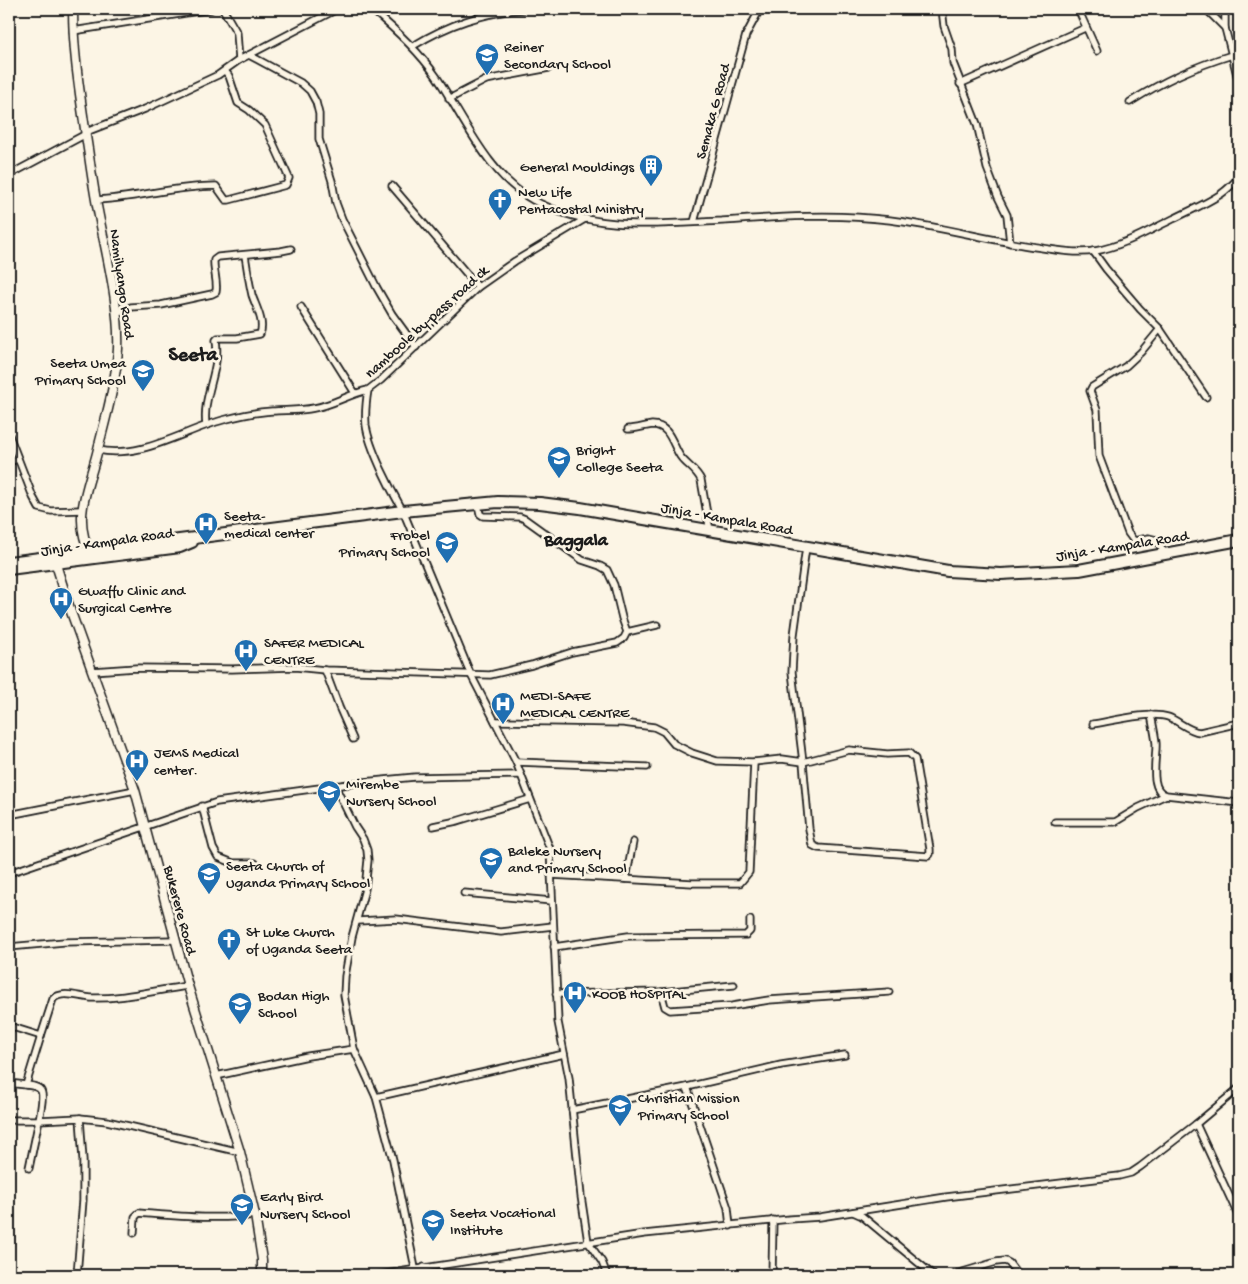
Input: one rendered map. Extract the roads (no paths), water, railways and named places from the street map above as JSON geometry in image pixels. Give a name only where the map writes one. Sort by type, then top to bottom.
[{"type":"highway","name":"Jinja - Kampala Road","points":[[9,569],[207,536],[402,511],[520,502],[580,508],[948,572],[1001,574],[1079,570],[1239,540]]},
{"type":"highway","name":"Jinja - Kampala Road","points":[[9,562],[54,560]]},
{"type":"main road","name":"Namilyango Road","points":[[73,9],[77,80],[96,200],[110,270],[116,313],[118,348],[98,450],[82,510],[81,526],[91,555]]},
{"type":"main road","name":"Bukerere Road","points":[[54,560],[135,790],[188,986],[240,1152],[255,1215],[262,1260],[262,1275]]},
{"type":"street","points":[[73,31],[210,9]]},
{"type":"street","points":[[223,9],[238,33],[239,60]]},
{"type":"street","points":[[9,175],[86,133],[145,109],[225,70],[239,60],[337,9]]},
{"type":"street","points":[[371,9],[413,46],[436,77],[482,151],[511,185],[550,209],[585,219],[630,225],[776,217],[845,216],[891,220],[1062,251],[1093,251],[1127,242],[1208,202],[1223,193],[1239,177]]},
{"type":"street","points":[[413,46],[433,34],[482,15],[524,9]]},
{"type":"street","name":"Semaka G Road","points":[[694,222],[746,35],[760,9]]},
{"type":"street","points":[[942,9],[944,26],[952,49],[953,63],[976,124],[987,168],[1007,216],[1010,243]]},
{"type":"street","points":[[1078,9],[1097,51]]},
{"type":"street","points":[[1206,9],[1225,28]]},
{"type":"street","points":[[1226,9],[1225,28],[1239,83]]},
{"type":"street","points":[[960,84],[1085,28]]},
{"type":"street","points":[[249,55],[301,83],[310,91],[316,102],[318,139],[342,219],[392,314],[416,346]]},
{"type":"street","points":[[1130,102],[1174,76],[1202,64],[1232,55]]},
{"type":"street","points":[[449,99],[486,80],[550,68]]},
{"type":"street","points":[[96,200],[115,199],[196,186],[216,186],[226,200],[229,200],[286,185],[289,178],[265,125],[249,110],[238,103],[229,76],[225,70]]},
{"type":"street","points":[[392,186],[478,287]]},
{"type":"street","name":"namboole by-pass road ck","points":[[585,219],[509,265],[478,287],[381,380],[368,390],[366,426],[371,444],[402,511],[471,675],[516,762],[550,849],[558,1022],[572,1110],[575,1149],[588,1242]]},
{"type":"street","points":[[116,313],[131,307],[162,305],[216,292],[214,260],[218,256],[245,255],[291,249]]},
{"type":"street","points":[[1093,251],[1140,310],[1160,329],[1206,396]]},
{"type":"street","points":[[206,425],[206,405],[216,360],[216,340],[218,338],[237,338],[262,333],[262,327],[252,295],[245,255]]},
{"type":"street","points":[[301,307],[355,393]]},
{"type":"street","points":[[1160,329],[1141,352],[1126,366],[1092,387],[1090,391],[1097,410],[1099,456],[1128,533],[1134,540],[1153,538],[1157,540],[1165,554]]},
{"type":"street","points":[[98,450],[118,453],[134,450],[164,442],[206,425],[235,417],[269,411],[322,407],[355,393],[368,390]]},
{"type":"street","points":[[628,429],[658,426],[664,428],[680,456],[698,474],[701,480],[710,531]]},
{"type":"street","points":[[9,435],[39,508],[51,511],[82,510]]},
{"type":"street","points":[[9,462],[18,459]]},
{"type":"street","points":[[92,671],[136,668],[224,669],[295,667],[325,670],[490,675],[532,665],[572,652],[618,643],[624,638],[627,632],[620,613],[614,585],[606,570],[582,560],[525,519],[520,517],[483,516],[480,514],[478,505]]},
{"type":"street","points":[[495,720],[623,724],[654,727],[664,732],[674,744],[692,753],[717,761],[754,762],[782,759],[803,762],[849,750],[887,754],[905,752],[914,755],[930,854],[928,856],[818,848],[812,845],[809,829],[803,762],[792,672],[794,635],[806,547]]},
{"type":"street","points":[[627,632],[657,625]]},
{"type":"street","points":[[325,670],[353,738]]},
{"type":"street","points":[[1093,724],[1151,715],[1168,717],[1200,732],[1239,723]]},
{"type":"street","points":[[1151,715],[1156,744],[1156,787],[1159,792],[1166,795],[1239,803]]},
{"type":"street","points":[[516,762],[647,767]]},
{"type":"street","points":[[551,874],[692,883],[740,883],[750,872],[754,762]]},
{"type":"street","points":[[9,873],[217,802],[335,786],[415,778],[521,774]]},
{"type":"street","points":[[335,786],[367,850],[368,860],[365,889],[349,955],[344,995],[354,1049],[376,1097],[393,1160],[416,1268]]},
{"type":"street","points":[[9,815],[135,790]]},
{"type":"street","points":[[1055,822],[1115,822],[1138,808],[1166,795]]},
{"type":"street","points":[[433,826],[458,821],[530,799]]},
{"type":"street","points":[[202,806],[213,848],[218,857],[233,863],[255,862]]},
{"type":"street","points":[[626,879],[633,842]]},
{"type":"street","points":[[464,893],[552,901]]},
{"type":"street","points":[[358,921],[396,919],[501,932],[553,926]]},
{"type":"street","points":[[554,947],[628,936],[746,935],[750,931],[750,920]]},
{"type":"street","points":[[9,947],[38,944],[175,940]]},
{"type":"street","points":[[556,994],[660,992],[734,984]]},
{"type":"street","points":[[26,1085],[53,998],[60,994],[92,998],[113,997],[188,986]]},
{"type":"street","points":[[660,992],[665,1007],[670,1010],[732,1006],[769,1000],[889,992]]},
{"type":"street","points":[[9,1026],[41,1036]]},
{"type":"street","points":[[216,1076],[308,1056],[354,1049]]},
{"type":"street","points":[[376,1097],[564,1054]]},
{"type":"street","points":[[572,1110],[687,1087],[781,1065],[845,1055]]},
{"type":"street","points":[[9,1083],[37,1087],[44,1094],[29,1168]]},
{"type":"street","points":[[687,1087],[728,1208],[730,1226]]},
{"type":"street","points":[[379,1275],[644,1234],[773,1220],[820,1217],[971,1194],[1119,1176],[1131,1173],[1140,1167],[1239,1088]]},
{"type":"street","points":[[9,1120],[80,1118],[108,1121],[240,1152]]},
{"type":"street","points":[[78,1275],[83,1200],[80,1118]]},
{"type":"street","points":[[1196,1124],[1239,1217]]},
{"type":"street","points":[[852,1212],[862,1216],[933,1275]]},
{"type":"street","points":[[134,1233],[135,1217],[139,1214],[196,1217],[255,1215]]},
{"type":"street","points":[[772,1275],[773,1220]]},
{"type":"street","points":[[588,1242],[602,1262],[607,1275]]},
{"type":"street","points":[[953,1275],[1000,1261],[1009,1263],[1018,1275]]},
{"type":"street","points":[[424,1267],[425,1275]]},
{"type":"place","name":"Reiner Secondary School","points":[[487,76]]},
{"type":"place","name":"General Mouldings","points":[[651,187]]},
{"type":"place","name":"New Life Pentacostal Ministry","points":[[500,221]]},
{"type":"place","name":"Seeta Umea Primary School","points":[[143,392]]},
{"type":"place","name":"Bright College Seeta","points":[[559,479]]},
{"type":"place","name":"Seeta- medical center","points":[[206,545]]},
{"type":"place","name":"Frobel Primary School","points":[[447,564]]},
{"type":"place","name":"Gwaffu Clinic and Surgical Centre","points":[[61,620]]},
{"type":"place","name":"SAFER MEDICAL CENTRE","points":[[246,672]]},
{"type":"place","name":"MEDI-SAFE MEDICAL CENTRE","points":[[503,725]]},
{"type":"place","name":"JEMS Medical center.","points":[[137,782]]},
{"type":"place","name":"Mirembe Nursery School","points":[[329,813]]},
{"type":"place","name":"Baleke Nursery and Primary School","points":[[491,880]]},
{"type":"place","name":"Seeta Church of Uganda Primary School","points":[[209,895]]},
{"type":"place","name":"St Luke Church of Uganda Seeta","points":[[229,961]]},
{"type":"place","name":"KOOB HOSPITAL","points":[[575,1014]]},
{"type":"place","name":"Bodan High School","points":[[240,1025]]},
{"type":"place","name":"Christian Mission Primary School","points":[[620,1127]]},
{"type":"place","name":"Early Bird Nursery School","points":[[242,1226]]},
{"type":"place","name":"Seeta Vocational Institute","points":[[433,1242]]},
{"type":"district","name":"Seeta","points":[[193,353]]},
{"type":"district","name":"Baggala","points":[[576,539]]}]
